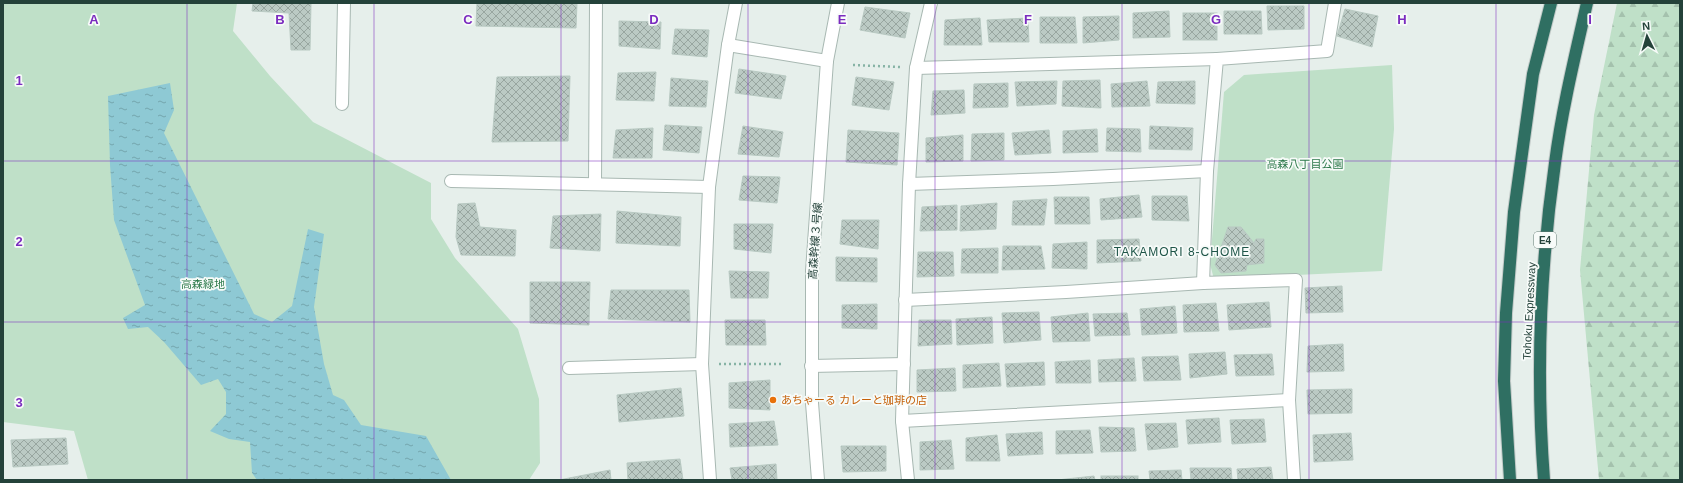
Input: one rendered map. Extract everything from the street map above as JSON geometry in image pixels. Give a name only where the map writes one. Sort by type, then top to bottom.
[{"type":"highway","name":"Tohoku Expressway","points":[[1510,480],[1505,373],[1506,313],[1514,212],[1533,74],[1552,3]]},
{"type":"highway","name":"Tohoku Expressway","points":[[1544,480],[1541,438],[1539,352],[1546,234],[1556,155],[1568,90],[1587,3]]},
{"type":"street","points":[[342,104],[344,3]]},
{"type":"street","points":[[595,184],[596,3]]},
{"type":"street","points":[[710,480],[702,364],[709,187],[728,45],[736,3]]},
{"type":"street","name":"高森幹線３号線","points":[[818,480],[812,403],[812,271],[827,61],[838,3]]},
{"type":"street","points":[[908,480],[902,421],[909,184],[916,68],[931,3]]},
{"type":"street","points":[[916,68],[1217,58],[1326,51],[1335,3]]},
{"type":"street","points":[[728,45],[827,61]]},
{"type":"street","points":[[1203,283],[1207,171],[1217,58]]},
{"type":"street","points":[[909,184],[1053,179],[1207,171]]},
{"type":"street","points":[[451,181],[709,187]]},
{"type":"street","points":[[905,300],[1203,283],[1296,280],[1289,400],[1294,480]]},
{"type":"street","points":[[569,368],[702,364]]},
{"type":"street","points":[[812,366],[904,364]]},
{"type":"street","points":[[902,421],[1289,400]]},
{"type":"path","points":[[853,65],[916,68]]},
{"type":"path","points":[[702,364],[783,364]]},
{"type":"green space","name":"高森緑地","points":[[3,3],[237,3],[233,31],[270,76],[313,122],[431,183],[431,219],[455,258],[518,329],[539,399],[540,463],[529,480],[88,480],[74,431],[3,422]]},
{"type":"green space","points":[[1617,3],[1680,3],[1680,480],[1599,480],[1580,270],[1594,115]]},
{"type":"green space","name":"高森八丁目公園","points":[[1392,65],[1394,129],[1382,271],[1214,279],[1210,264],[1224,92],[1244,75]]},
{"type":"water","points":[[170,83],[174,110],[164,133],[254,314],[272,322],[292,306],[308,229],[324,234],[314,307],[324,364],[333,395],[344,400],[361,425],[426,436],[451,480],[257,480],[252,473],[250,442],[229,439],[210,431],[226,414],[226,392],[218,379],[201,385],[164,342],[148,327],[128,329],[123,318],[145,305],[114,220],[110,165],[108,96]]},
{"type":"building","points":[[253,3],[311,3],[310,50],[291,50],[289,13],[252,11]]},
{"type":"building","points":[[477,3],[577,3],[576,28],[476,26]]},
{"type":"building","points":[[1267,6],[1304,6],[1304,29],[1268,30]]},
{"type":"building","points":[[865,7],[910,13],[905,38],[860,30]]},
{"type":"building","points":[[1345,9],[1378,16],[1372,47],[1337,36]]},
{"type":"building","points":[[1169,11],[1170,37],[1133,38],[1133,13]]},
{"type":"building","points":[[1224,11],[1261,11],[1262,34],[1224,34]]},
{"type":"building","points":[[1183,13],[1217,13],[1217,40],[1183,40]]},
{"type":"building","points":[[1119,16],[1119,40],[1083,43],[1083,17]]},
{"type":"building","points":[[1040,17],[1075,17],[1077,43],[1040,43]]},
{"type":"building","points":[[980,18],[982,45],[944,45],[945,20]]},
{"type":"building","points":[[1028,18],[1029,42],[989,42],[987,20]]},
{"type":"building","points":[[619,21],[661,22],[660,49],[619,46]]},
{"type":"building","points":[[675,29],[709,30],[707,57],[672,54]]},
{"type":"building","points":[[739,69],[786,76],[781,99],[735,93]]},
{"type":"building","points":[[656,72],[654,101],[616,100],[618,73]]},
{"type":"building","points":[[570,76],[568,141],[492,142],[497,77]]},
{"type":"building","points":[[856,77],[894,82],[889,110],[852,105]]},
{"type":"building","points":[[671,78],[708,81],[706,107],[669,106]]},
{"type":"building","points":[[1100,80],[1101,108],[1062,106],[1063,81]]},
{"type":"building","points":[[1057,81],[1056,104],[1017,106],[1015,82]]},
{"type":"building","points":[[1147,81],[1150,106],[1112,107],[1111,84]]},
{"type":"building","points":[[1195,81],[1195,104],[1156,103],[1158,82]]},
{"type":"building","points":[[1008,83],[1008,107],[973,108],[974,84]]},
{"type":"building","points":[[964,90],[965,113],[931,115],[933,91]]},
{"type":"building","points":[[665,125],[702,127],[699,153],[663,150]]},
{"type":"building","points":[[743,126],[783,132],[779,157],[738,154]]},
{"type":"building","points":[[1150,126],[1193,128],[1192,150],[1149,149]]},
{"type":"building","points":[[653,128],[652,158],[613,158],[616,130]]},
{"type":"building","points":[[1107,128],[1140,129],[1141,152],[1106,151]]},
{"type":"building","points":[[1097,129],[1098,152],[1063,153],[1063,131]]},
{"type":"building","points":[[848,130],[899,133],[897,165],[846,162]]},
{"type":"building","points":[[1049,130],[1051,153],[1015,155],[1012,133]]},
{"type":"building","points":[[1004,133],[1004,160],[971,161],[972,134]]},
{"type":"building","points":[[963,135],[963,161],[926,162],[926,138]]},
{"type":"building","points":[[743,176],[780,177],[777,203],[739,200]]},
{"type":"building","points":[[1139,195],[1142,217],[1101,220],[1100,199]]},
{"type":"building","points":[[1152,196],[1187,196],[1189,221],[1152,220]]},
{"type":"building","points":[[1054,197],[1089,197],[1090,224],[1055,224]]},
{"type":"building","points":[[1047,199],[1044,225],[1012,225],[1013,201]]},
{"type":"building","points":[[475,203],[480,227],[516,230],[515,256],[461,255],[456,237],[458,204]]},
{"type":"building","points":[[997,203],[996,229],[960,231],[961,206]]},
{"type":"building","points":[[957,205],[957,230],[920,231],[922,207]]},
{"type":"building","points":[[617,211],[681,217],[680,246],[616,243]]},
{"type":"building","points":[[601,214],[600,251],[550,248],[553,216]]},
{"type":"building","points":[[842,220],[879,220],[878,249],[840,244]]},
{"type":"building","points":[[734,224],[773,224],[771,253],[734,249]]},
{"type":"building","points":[[1228,227],[1241,227],[1254,243],[1256,239],[1264,239],[1264,263],[1247,265],[1246,271],[1221,273],[1215,265]]},
{"type":"building","points":[[1139,239],[1141,261],[1097,263],[1097,240]]},
{"type":"building","points":[[1087,242],[1087,269],[1052,268],[1053,244]]},
{"type":"building","points":[[1003,246],[1041,246],[1045,269],[1002,270]]},
{"type":"building","points":[[998,248],[998,273],[961,273],[962,249]]},
{"type":"building","points":[[918,252],[953,252],[954,276],[917,277]]},
{"type":"building","points":[[836,257],[877,258],[877,282],[836,281]]},
{"type":"building","points":[[729,271],[769,272],[768,298],[731,298]]},
{"type":"building","points":[[530,282],[590,282],[589,325],[530,323]]},
{"type":"building","points":[[1342,286],[1343,312],[1306,313],[1305,288]]},
{"type":"building","points":[[611,290],[689,290],[690,322],[608,319]]},
{"type":"building","points":[[1269,302],[1271,327],[1229,330],[1227,305]]},
{"type":"building","points":[[1216,303],[1219,331],[1184,332],[1183,305]]},
{"type":"building","points":[[877,304],[877,329],[842,328],[842,305]]},
{"type":"building","points":[[1175,306],[1177,333],[1142,335],[1140,309]]},
{"type":"building","points":[[1039,312],[1041,340],[1004,343],[1002,313]]},
{"type":"building","points":[[1088,313],[1090,341],[1053,342],[1051,317]]},
{"type":"building","points":[[1127,313],[1130,335],[1095,336],[1093,314]]},
{"type":"building","points":[[992,317],[993,343],[957,345],[956,319]]},
{"type":"building","points":[[725,320],[765,320],[766,345],[726,345]]},
{"type":"building","points":[[919,320],[951,320],[952,344],[918,346]]},
{"type":"building","points":[[1343,344],[1344,371],[1307,372],[1308,346]]},
{"type":"building","points":[[1225,352],[1227,374],[1190,378],[1189,354]]},
{"type":"building","points":[[1272,354],[1274,375],[1236,376],[1234,355]]},
{"type":"building","points":[[1178,356],[1181,380],[1144,381],[1142,357]]},
{"type":"building","points":[[1134,358],[1136,381],[1099,382],[1098,360]]},
{"type":"building","points":[[1090,360],[1091,383],[1056,383],[1055,362]]},
{"type":"building","points":[[1044,362],[1045,385],[1007,387],[1005,364]]},
{"type":"building","points":[[999,363],[1001,386],[963,388],[963,365]]},
{"type":"building","points":[[955,368],[956,391],[917,392],[917,370]]},
{"type":"building","points":[[770,380],[770,410],[729,408],[729,383]]},
{"type":"building","points":[[681,388],[684,416],[619,422],[617,395]]},
{"type":"building","points":[[1352,389],[1352,413],[1308,414],[1307,390]]},
{"type":"building","points":[[1219,418],[1221,442],[1188,444],[1186,420]]},
{"type":"building","points":[[1264,419],[1266,442],[1232,444],[1230,420]]},
{"type":"building","points":[[774,421],[778,445],[730,447],[729,424]]},
{"type":"building","points":[[1176,423],[1178,447],[1148,450],[1145,424]]},
{"type":"building","points":[[1099,427],[1134,428],[1136,451],[1101,452]]},
{"type":"building","points":[[1090,430],[1093,453],[1056,454],[1056,431]]},
{"type":"building","points":[[1042,432],[1043,454],[1008,456],[1006,434]]},
{"type":"building","points":[[1351,433],[1353,460],[1314,462],[1313,435]]},
{"type":"building","points":[[997,435],[1000,461],[966,461],[966,438]]},
{"type":"building","points":[[66,438],[68,464],[13,467],[11,440]]},
{"type":"building","points":[[951,440],[954,469],[920,470],[920,442]]},
{"type":"building","points":[[841,446],[886,446],[886,471],[843,472]]},
{"type":"building","points":[[680,459],[683,480],[628,480],[627,463]]},
{"type":"building","points":[[776,464],[777,480],[732,480],[730,468]]},
{"type":"building","points":[[1271,467],[1273,480],[1238,480],[1237,469]]},
{"type":"building","points":[[1190,468],[1231,468],[1232,480],[1191,480]]},
{"type":"building","points":[[610,470],[611,480],[559,480]]},
{"type":"building","points":[[1181,470],[1182,480],[1150,480],[1149,471]]},
{"type":"building","points":[[1094,476],[1095,480],[1057,480]]},
{"type":"building","points":[[1101,476],[1138,476],[1138,480],[1101,480]]},
{"type":"place","name":"あちゃーる カレーと珈琲の店","points":[[773,400]]},
{"type":"district","name":"TAKAMORI 8-CHOME","points":[[1182,252]]}]
